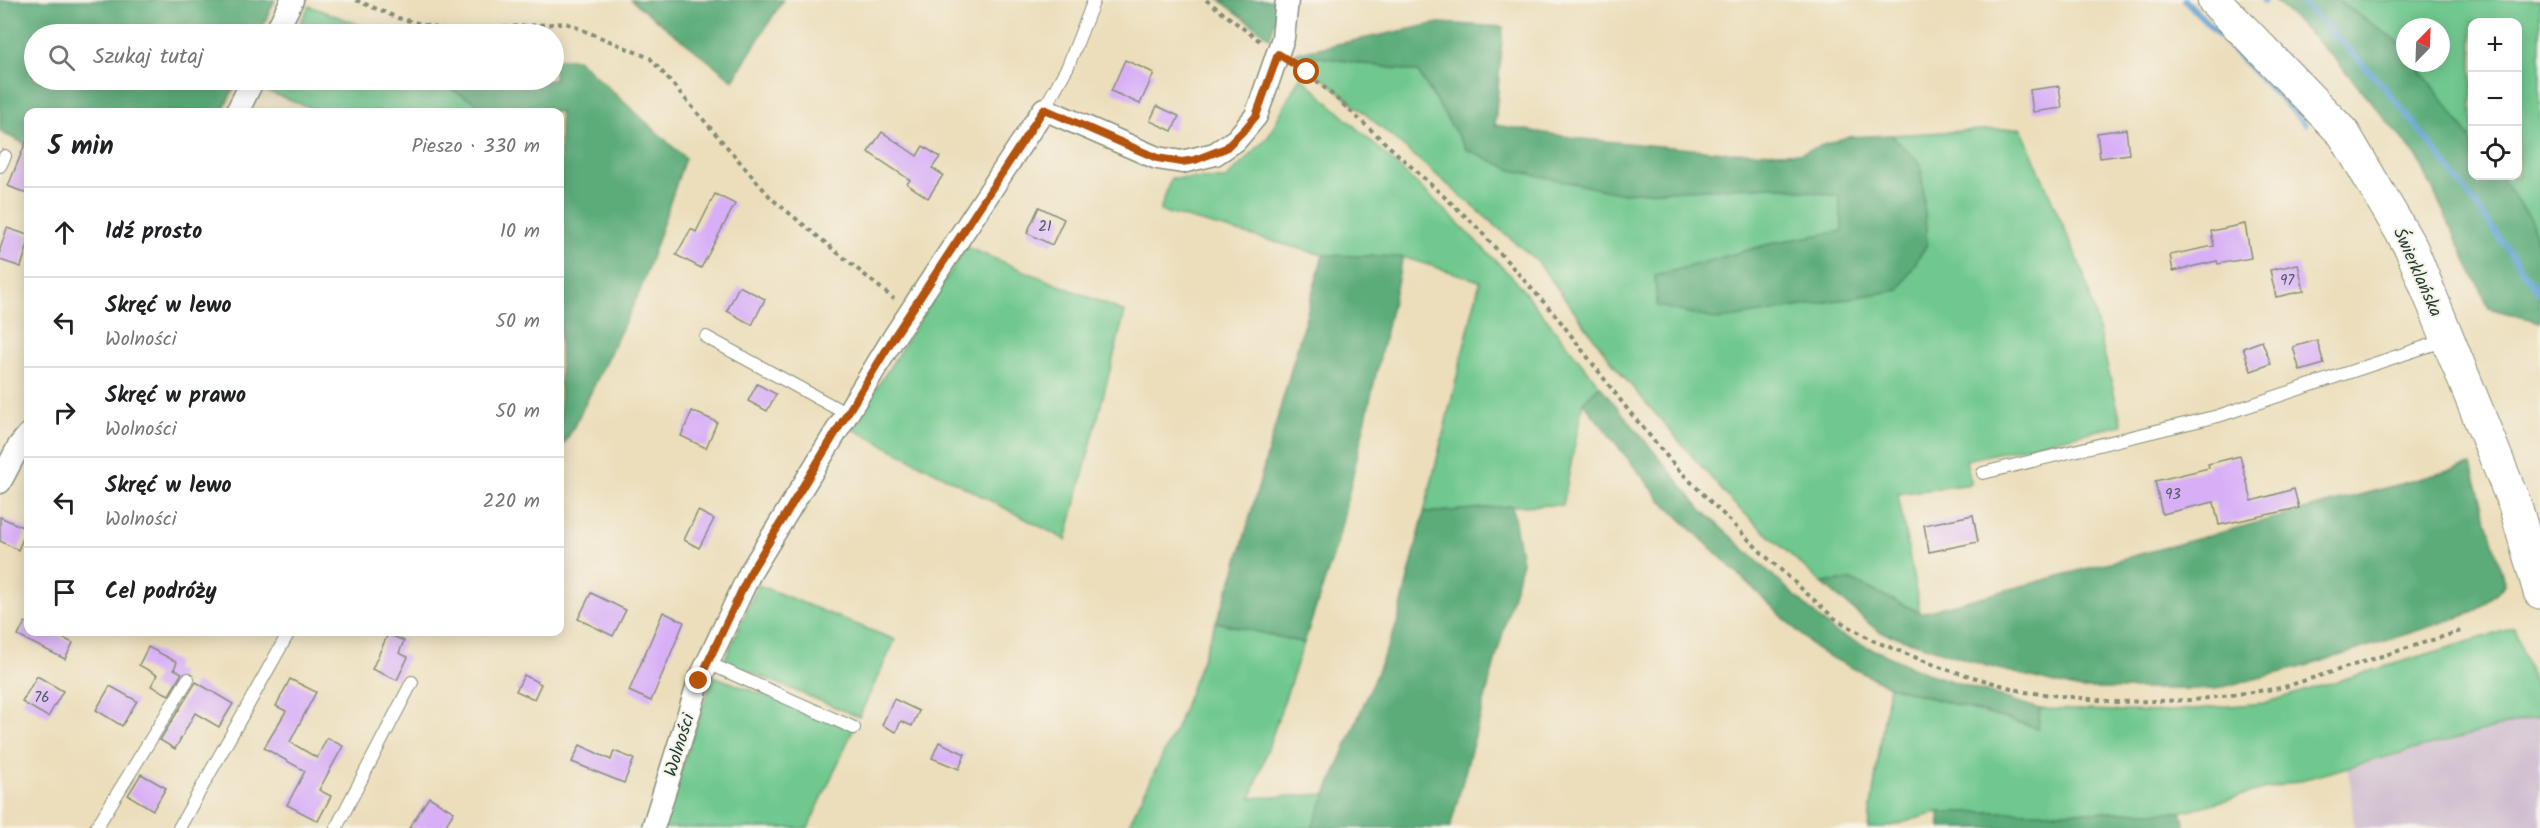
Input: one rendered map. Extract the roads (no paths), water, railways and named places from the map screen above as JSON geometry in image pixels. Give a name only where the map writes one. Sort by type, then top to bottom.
[{"type":"main road","name":"Świerklańska","points":[[2214,0],[2344,134],[2411,248],[2515,505],[2540,592]]},
{"type":"street","points":[[280,24],[292,0]]},
{"type":"street","points":[[1044,109],[1157,158],[1182,162],[1195,160],[1226,148],[1256,116],[1278,54],[1286,23],[1287,0]]},
{"type":"street","points":[[239,108],[249,90]]},
{"type":"street","name":"Wolności","points":[[653,828],[699,681],[750,573],[847,414],[1044,109]]},
{"type":"street","points":[[0,482],[24,440]]},
{"type":"lane","points":[[1044,109],[1068,66],[1094,0]]},
{"type":"lane","points":[[706,337],[847,414]]},
{"type":"lane","points":[[1983,474],[2218,416],[2448,339]]},
{"type":"lane","points":[[179,828],[287,636]]},
{"type":"lane","points":[[708,663],[854,728]]},
{"type":"lane","points":[[96,828],[188,679]]},
{"type":"lane","points":[[336,828],[412,682]]},
{"type":"waterway","points":[[2185,0],[2305,124]]},
{"type":"waterway","points":[[2297,0],[2321,21],[2384,87],[2452,173],[2538,292]]}]
